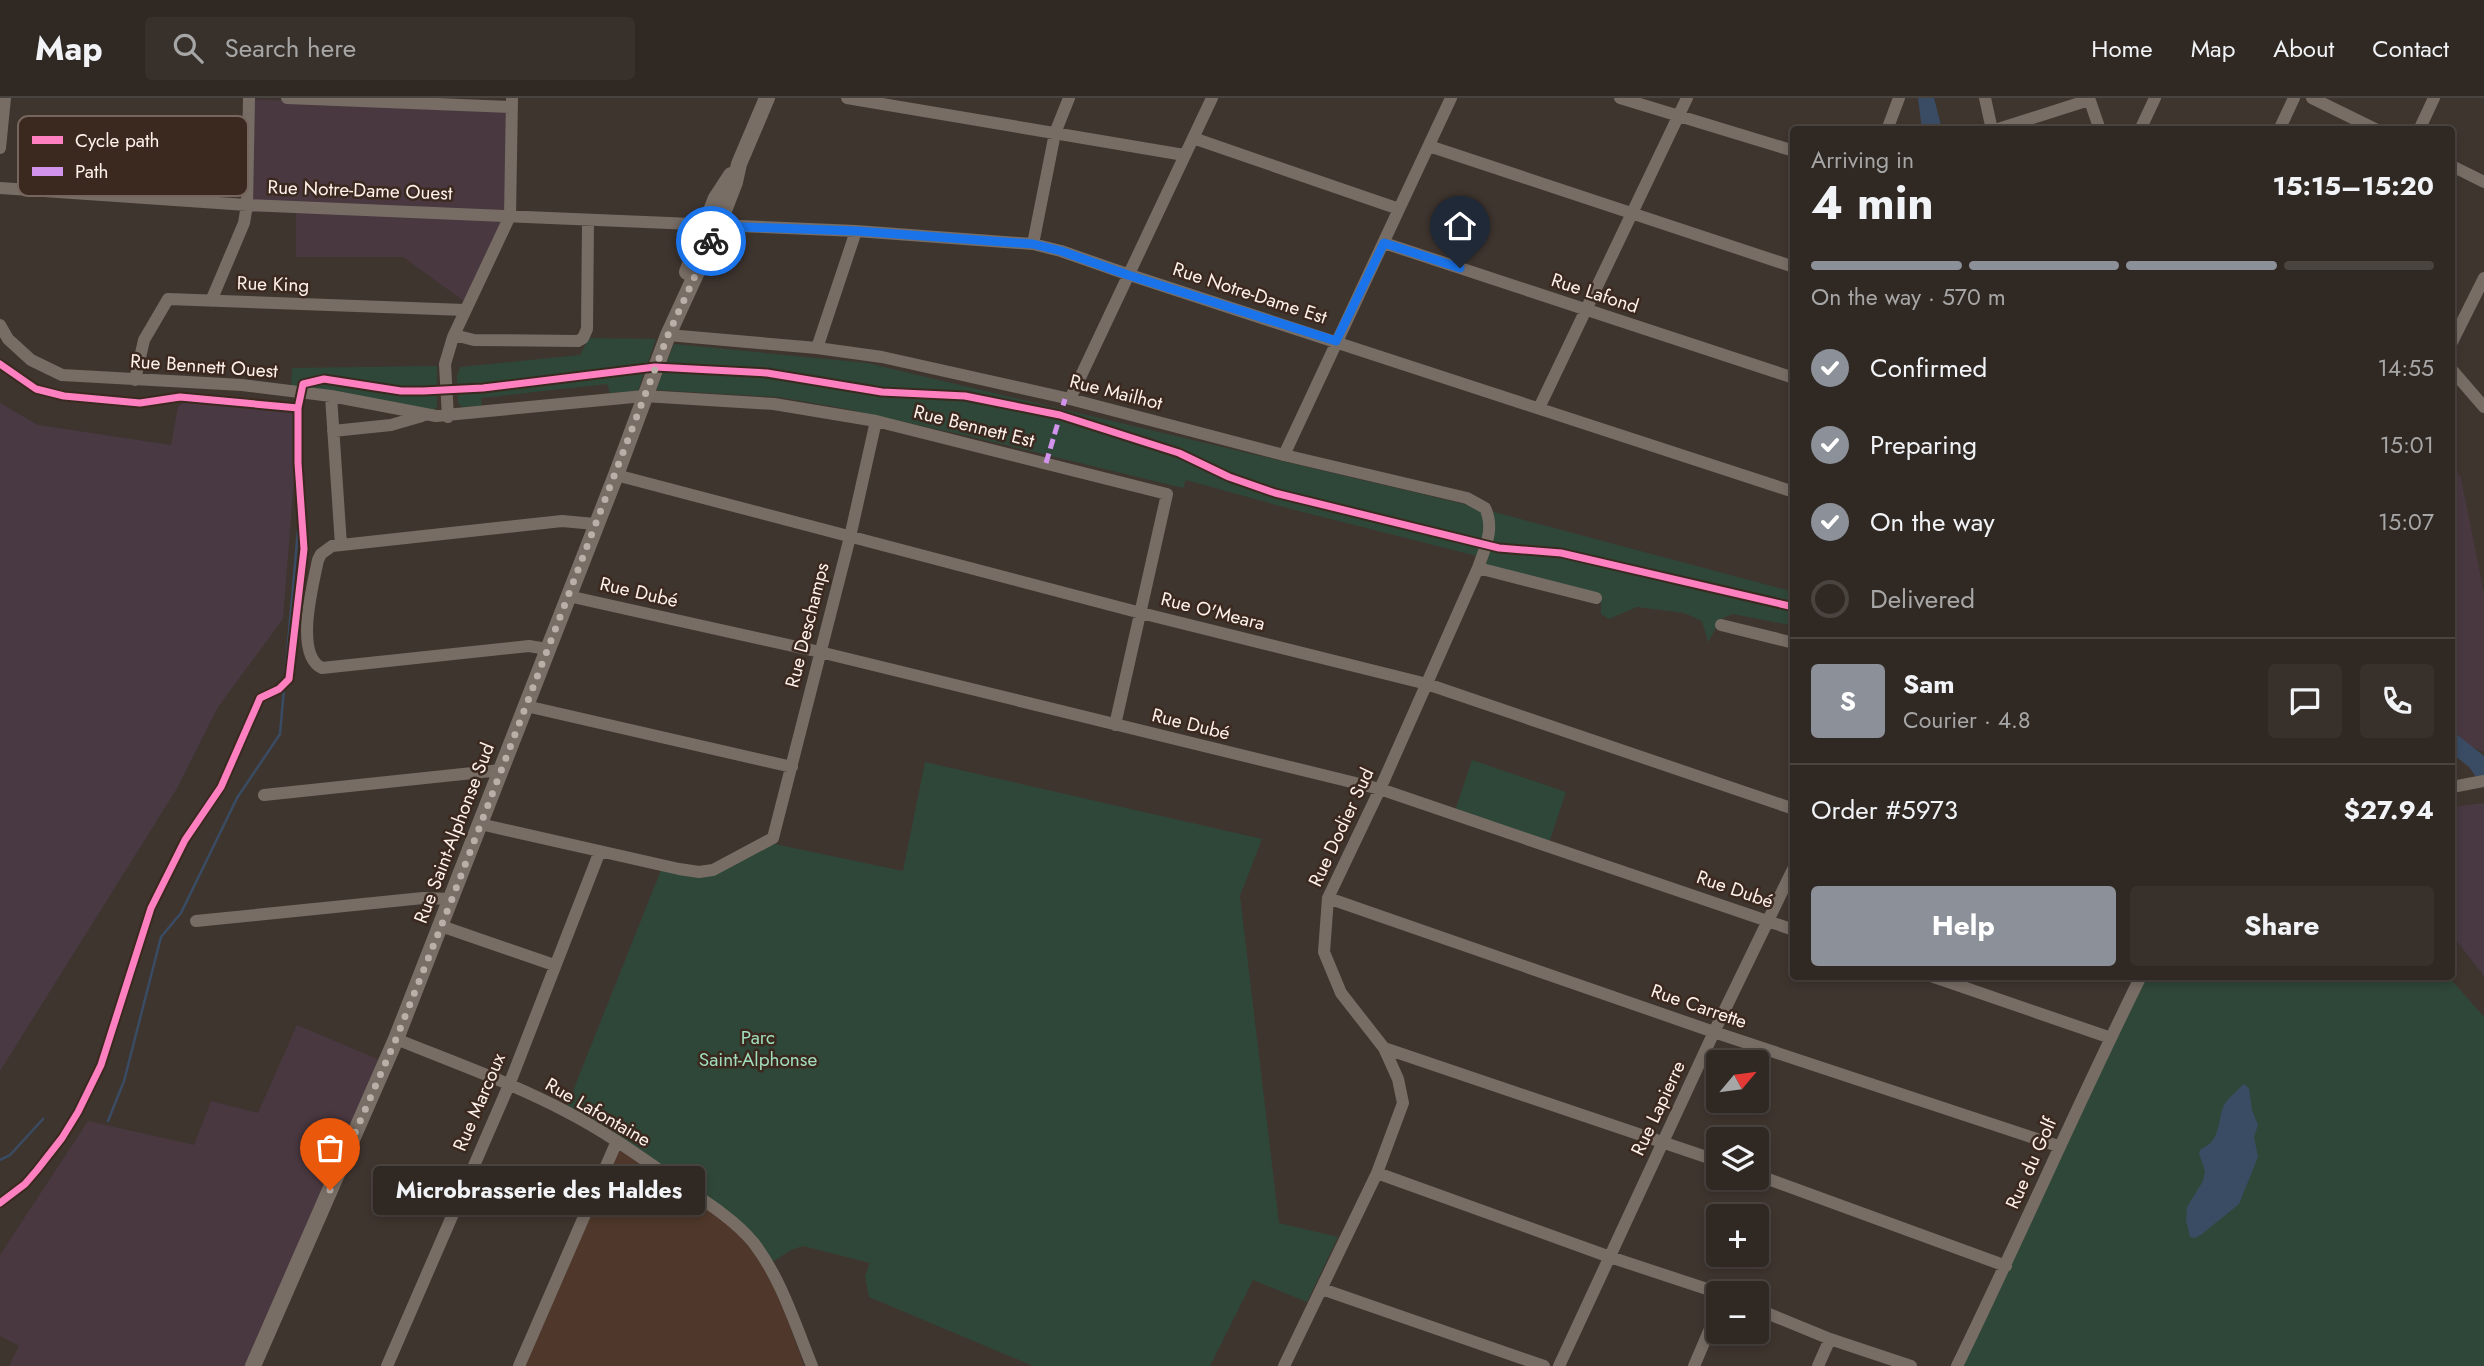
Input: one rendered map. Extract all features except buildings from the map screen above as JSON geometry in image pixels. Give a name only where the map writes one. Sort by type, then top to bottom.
[{"type":"main road","name":"Rue Saint-Alphonse Sud","points":[[253,1366],[396,1039],[711,225],[735,182],[738,164],[767,98]]},
{"type":"street","points":[[0,148],[5,98]]},
{"type":"street","points":[[248,98],[248,116]]},
{"type":"street","points":[[287,98],[512,102],[510,216],[454,335],[446,363],[448,417]]},
{"type":"street","points":[[847,98],[910,103],[1055,133],[1184,155]]},
{"type":"street","points":[[1033,244],[1055,133],[1069,98]]},
{"type":"street","points":[[1070,399],[1212,98]]},
{"type":"street","points":[[1620,98],[1790,150]]},
{"type":"street","points":[[1539,408],[1687,98]]},
{"type":"street","points":[[1888,126],[1899,98]]},
{"type":"street","points":[[1984,98],[1992,126]]},
{"type":"street","points":[[2142,126],[2155,98]]},
{"type":"street","points":[[2281,126],[2294,98]]},
{"type":"street","points":[[2312,98],[2370,126]]},
{"type":"street","points":[[2421,126],[2434,98]]},
{"type":"street","points":[[1284,455],[1429,146],[1448,99]]},
{"type":"street","points":[[2005,126],[2089,99],[2098,126]]},
{"type":"street","points":[[1193,138],[1399,209]]},
{"type":"street","points":[[1429,146],[1790,266]]},
{"type":"street","points":[[2455,168],[2484,182]]},
{"type":"street","name":"Rue Notre-Dame Ouest","points":[[0,188],[18,189]]},
{"type":"street","name":"Rue Notre-Dame Ouest","points":[[116,196],[247,205],[711,225]]},
{"type":"street","points":[[211,301],[244,223],[247,196]]},
{"type":"street","points":[[454,335],[474,340],[578,341],[583,338],[587,329],[588,221]]},
{"type":"street","name":"Rue Notre-Dame Est","points":[[711,225],[856,231],[1033,244],[1790,491]]},
{"type":"street","points":[[817,348],[856,231]]},
{"type":"street","name":"Rue Lafond","points":[[1384,243],[1790,377]]},
{"type":"street","points":[[2455,336],[2484,278]]},
{"type":"street","name":"Rue King","points":[[135,380],[144,340],[168,299],[465,310]]},
{"type":"street","name":"Rue Bennett Ouest","points":[[0,325],[8,339],[23,353],[50,371],[62,375],[242,385],[331,396],[424,415],[448,417],[644,396]]},
{"type":"street","name":"Rue Mailhot","points":[[668,335],[817,348],[882,357],[1070,399],[1284,455],[1467,498],[1485,508],[1490,522],[1478,568]]},
{"type":"street","points":[[2455,373],[2484,407]]},
{"type":"street","points":[[331,396],[341,545]]},
{"type":"street","name":"Rue Bennett Est","points":[[644,396],[774,404],[876,421],[1167,494],[1141,613]]},
{"type":"street","name":"Rue Bennett Ouest","points":[[333,431],[391,425],[424,415]]},
{"type":"street","name":"Rue Deschamps","points":[[600,851],[699,872],[713,870],[773,838],[850,537],[876,421]]},
{"type":"street","name":"Rue O'Meara","points":[[616,475],[1141,613],[1427,684],[1790,808]]},
{"type":"street","points":[[547,649],[529,646],[322,668],[312,662],[307,624],[318,561],[326,549],[341,545],[562,521],[596,524]]},
{"type":"street","points":[[1478,568],[1596,598]]},
{"type":"street","name":"Rue Dodier Sud","points":[[1284,1366],[1377,1173],[1403,1103],[1398,1079],[1384,1048],[1341,993],[1324,952],[1328,898],[1380,789],[1478,568]]},
{"type":"street","name":"Rue Dubé","points":[[568,596],[820,652],[1380,789],[1790,929]]},
{"type":"street","points":[[1115,725],[1141,613]]},
{"type":"street","points":[[1721,625],[1790,642]]},
{"type":"street","points":[[526,706],[792,767]]},
{"type":"street","points":[[264,795],[501,770]]},
{"type":"street","points":[[2455,786],[2484,781]]},
{"type":"street","points":[[480,824],[600,851]]},
{"type":"street","name":"Rue Marcoux","points":[[387,1366],[509,1085],[600,851]]},
{"type":"street","name":"Rue Lapierre","points":[[1559,1366],[1790,875]]},
{"type":"street","points":[[196,921],[424,898],[452,899]]},
{"type":"street","name":"Rue Carrette","points":[[1328,898],[1714,1032],[2059,1146]]},
{"type":"street","points":[[441,926],[554,965]]},
{"type":"street","points":[[1943,980],[2111,1038]]},
{"type":"street","name":"Rue du Golf","points":[[1957,1366],[2139,980]]},
{"type":"street","name":"Rue Lafontaine","points":[[396,1039],[565,1111],[617,1141],[728,1217],[752,1241],[778,1282],[812,1366]]},
{"type":"street","points":[[1384,1048],[1706,1157]]},
{"type":"street","points":[[519,1366],[617,1141]]},
{"type":"street","points":[[1377,1173],[1706,1289]]},
{"type":"street","points":[[1769,1179],[2006,1266]]},
{"type":"street","points":[[1322,1289],[1544,1366]]},
{"type":"street","points":[[1769,1314],[1830,1339],[1911,1366]]},
{"type":"street","points":[[1694,1366],[1706,1338]]},
{"type":"street","points":[[1818,1366],[1830,1339]]},
{"type":"shaded area","points":[[251,99],[509,110],[504,220],[465,302],[403,257],[296,257],[296,213],[250,212]]},
{"type":"shaded area","points":[[185,401],[297,409],[297,442],[283,619],[218,707],[176,790],[0,1071],[0,403],[38,425],[171,445],[178,407]]},
{"type":"shaded area","points":[[2455,469],[2461,478],[2484,593],[2484,752],[2455,739]]},
{"type":"shaded area","points":[[2484,803],[2484,976],[2455,939],[2455,807]]},
{"type":"shaded area","points":[[297,1025],[382,1061],[247,1366],[9,1366],[19,1346],[0,1336],[0,1255],[88,1121],[194,1145],[211,1101],[258,1113]]},
{"type":"shaded area","points":[[617,1141],[728,1218],[768,1265],[804,1366],[522,1366]]},
{"type":"green space","points":[[589,338],[656,339],[638,391],[610,393],[607,384],[481,398],[482,406],[462,407],[458,403],[457,376],[460,367],[580,355]]},
{"type":"green space","points":[[674,344],[867,363],[1472,506],[1790,591],[1790,625],[1733,614],[1721,619],[1708,642],[1702,621],[1684,613],[1637,607],[1609,619],[1601,614],[1601,596],[1484,566],[1485,558],[1186,480],[1183,488],[968,436],[779,397],[656,390]]},
{"type":"green space","points":[[437,366],[437,407],[432,411],[291,386],[292,368]]},
{"type":"green space","points":[[1472,760],[1566,792],[1548,846],[1454,814]]},
{"type":"green space","name":"Parc Saint-Alphonse","points":[[925,762],[1262,839],[1240,896],[1279,1223],[1338,1237],[1307,1302],[1253,1280],[1210,1366],[1033,1366],[869,1297],[865,1276],[870,1263],[803,1246],[791,1250],[768,1265],[752,1241],[565,1111],[663,865],[699,872],[765,842],[903,871]]},
{"type":"green space","points":[[2140,980],[2452,980],[2484,1017],[2484,1366],[1957,1366]]},
{"type":"water","points":[[1918,98],[1934,98],[1941,126],[1922,126]]},
{"type":"water","points":[[2244,1084],[2249,1088],[2252,1110],[2258,1125],[2254,1137],[2258,1157],[2239,1204],[2202,1234],[2195,1238],[2190,1237],[2186,1220],[2187,1207],[2203,1181],[2205,1171],[2199,1153],[2215,1136],[2224,1105]]},
{"type":"waterway","points":[[108,1121],[124,1081],[161,937],[181,913],[237,798],[280,734],[298,530]]},
{"type":"waterway","points":[[2455,744],[2476,761],[2484,773]]},
{"type":"waterway","points":[[0,1160],[10,1155],[43,1119]]},
{"type":"marked path","points":[[1046,463],[1065,399]]},
{"type":"cycle path","points":[[0,364],[36,389],[64,396],[140,403],[180,397],[298,408],[303,384],[324,379],[401,391],[423,391],[483,388],[655,367],[767,373],[882,392],[965,396],[1060,415],[1179,453],[1229,477],[1275,493],[1499,548],[1561,553],[1790,606]]},
{"type":"cycle path","points":[[0,1203],[25,1184],[62,1138],[78,1112],[101,1065],[151,908],[185,840],[221,787],[260,698],[279,689],[289,679],[304,549],[298,463],[298,408]]},
{"type":"way so far","points":[[330,1190],[396,1039],[668,335],[711,241]]},
{"type":"place","name":"Microbrasserie des Haldes","points":[[330,1190]]},
{"type":"route","points":[[711,241],[718,226],[856,231],[1033,244],[1336,341],[1384,243],[1460,268]]}]
